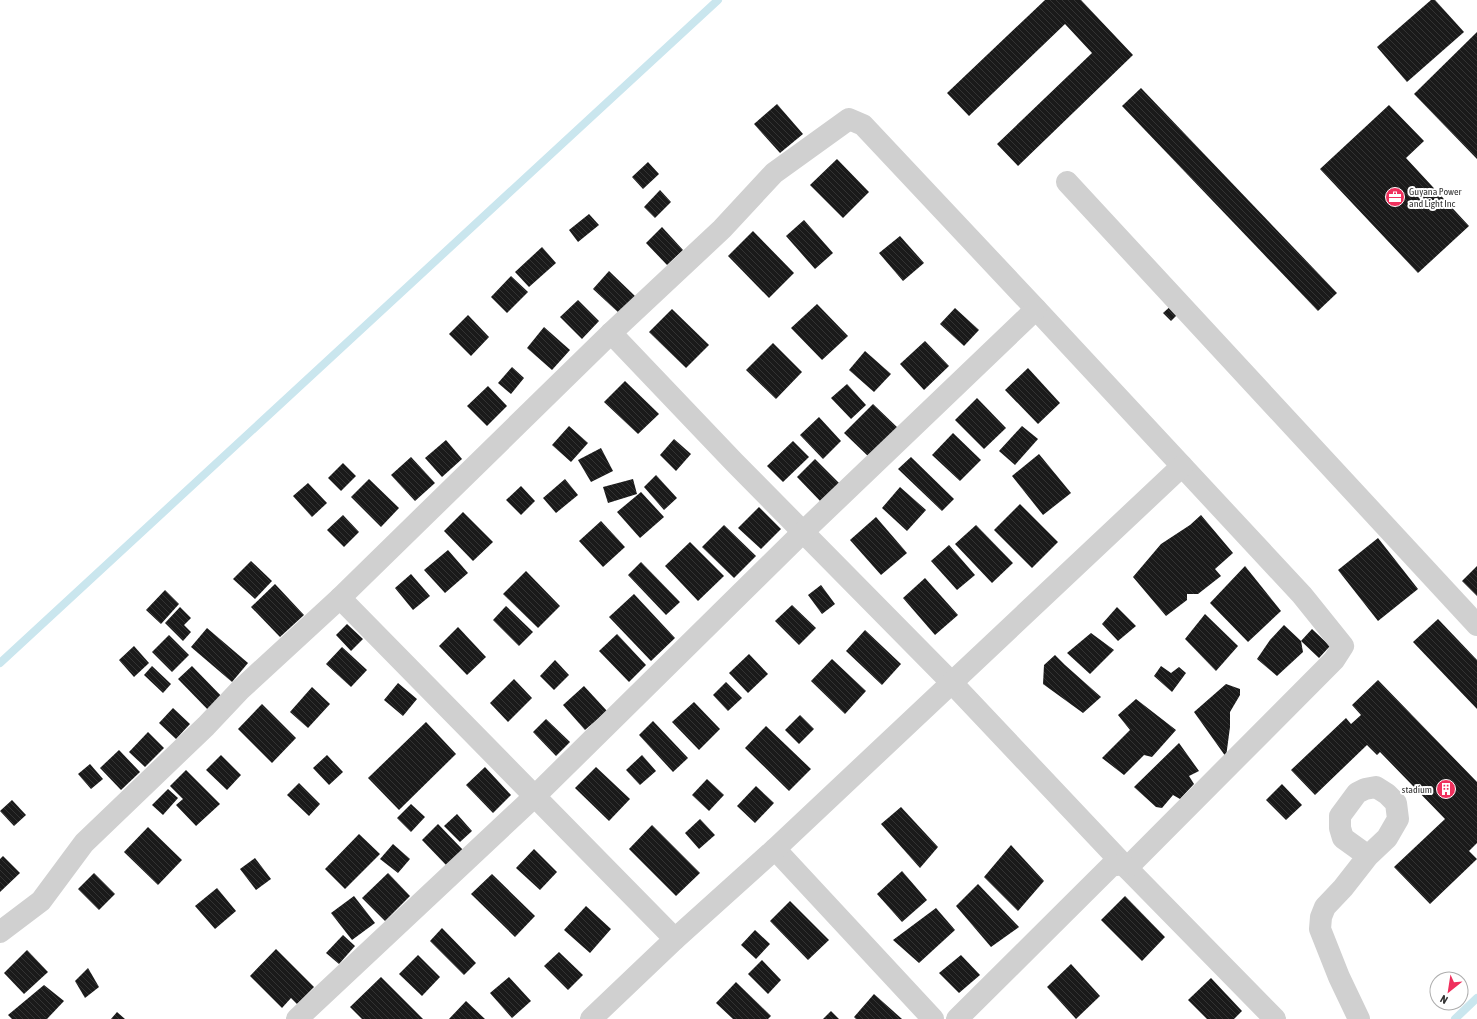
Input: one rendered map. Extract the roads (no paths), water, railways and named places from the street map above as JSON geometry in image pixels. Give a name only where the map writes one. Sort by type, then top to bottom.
[{"type":"street","points":[[0,932],[41,901],[84,843],[206,726],[240,690],[340,598],[611,333],[722,229],[774,173],[849,119],[863,125],[1036,309],[1302,595],[1343,646],[1334,660],[1125,866],[1111,866],[957,1019]]},
{"type":"street","points":[[1067,182],[1477,625]]},
{"type":"street","points":[[297,1019],[535,796],[803,532],[1036,309]]},
{"type":"street","points":[[611,333],[803,532],[952,683],[1125,866],[1275,1019]]},
{"type":"street","points":[[591,1019],[675,939],[775,849],[1182,466]]},
{"type":"street","points":[[340,598],[675,939]]},
{"type":"street","points":[[775,849],[933,1019]]},
{"type":"street","points":[[1359,1019],[1339,977],[1320,929],[1320,917],[1326,907],[1368,856]]},
{"type":"waterway","points":[[0,663],[718,0]]},
{"type":"waterway","points":[[1455,1019],[1477,998]]},
{"type":"place","name":"Guyana Power and Light Inc","points":[[1395,197]]},
{"type":"place","name":"stadium","points":[[1446,789]]}]
